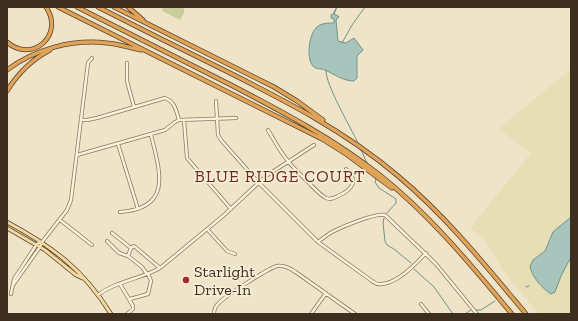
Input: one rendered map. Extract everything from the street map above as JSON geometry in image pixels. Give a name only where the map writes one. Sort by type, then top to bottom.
[{"type":"highway","points":[[7,42],[16,48],[24,50],[36,48],[45,41],[50,34],[52,25],[50,15],[46,7]]},
{"type":"highway","points":[[58,7],[333,145],[412,203]]},
{"type":"highway","points":[[77,7],[303,123],[356,157],[380,175],[412,203],[453,244],[512,314]]},
{"type":"highway","points":[[98,7],[290,103],[337,131]]},
{"type":"highway","points":[[114,7],[274,87],[307,108],[384,165],[433,207],[463,239],[526,314]]},
{"type":"highway","points":[[128,7],[154,27]]},
{"type":"highway","points":[[7,70],[30,56],[45,50],[58,46],[78,43],[106,42],[148,52]]},
{"type":"highway","points":[[7,91],[25,67],[42,54],[58,46]]},
{"type":"main road","points":[[7,222],[42,242],[79,271],[111,314]]},
{"type":"main road","points":[[7,228],[39,246],[57,258],[76,274],[84,278]]},
{"type":"street","points":[[11,294],[14,279],[60,220],[67,210],[71,200],[88,63],[92,58]]},
{"type":"street","points":[[127,63],[127,81],[134,107]]},
{"type":"street","points":[[81,120],[87,120],[164,98],[170,100],[174,105],[179,120]]},
{"type":"street","points":[[216,101],[218,135],[221,140],[258,183],[318,242],[379,285],[387,283],[406,272],[426,253]]},
{"type":"street","points":[[77,155],[165,130],[179,120],[236,118]]},
{"type":"street","points":[[184,120],[187,158],[231,209]]},
{"type":"street","points":[[268,130],[288,162],[313,187],[327,198],[332,199],[350,189],[353,179],[351,174],[346,169]]},
{"type":"street","points":[[120,212],[144,207],[154,200],[159,182],[159,168],[151,134]]},
{"type":"street","points":[[118,144],[138,209]]},
{"type":"street","points":[[98,295],[109,288],[160,268],[231,209],[266,176],[314,145]]},
{"type":"street","points":[[318,242],[335,231],[381,214],[389,218],[426,253],[477,314]]},
{"type":"street","points":[[60,220],[92,245]]},
{"type":"street","points":[[207,229],[227,251],[235,254]]},
{"type":"street","points":[[112,233],[131,248],[134,246],[160,268]]},
{"type":"street","points":[[107,241],[119,253],[128,256],[142,268],[151,281],[148,294],[130,299]]},
{"type":"street","points":[[128,256],[131,248]]},
{"type":"street","points":[[214,314],[215,308],[224,299],[275,267],[288,267],[355,314]]},
{"type":"street","points":[[120,284],[130,299],[133,309],[127,314]]},
{"type":"street","points":[[311,314],[326,293]]},
{"type":"street","points":[[421,304],[429,314]]},
{"type":"shaded area","points":[[571,69],[571,314],[539,314],[503,271],[486,241],[470,228],[531,153],[498,129]]},
{"type":"green space","points":[[163,7],[184,7],[184,13],[180,20],[162,11]]},
{"type":"water","points":[[337,7],[334,14],[339,17],[336,20],[338,41],[346,43],[354,38],[363,50],[357,56],[357,78],[354,81],[346,80],[325,70],[316,68],[313,66],[310,58],[309,47],[314,31],[320,25],[334,23],[334,19],[331,18],[331,15]]},
{"type":"water","points":[[571,217],[571,257],[555,292],[551,294],[538,282],[530,266],[533,260],[545,251],[553,232]]},
{"type":"waterway","points":[[342,43],[352,25],[365,7]]},
{"type":"waterway","points":[[326,70],[334,95],[358,143]]},
{"type":"waterway","points":[[361,150],[367,163]]},
{"type":"waterway","points":[[374,176],[376,180],[375,182],[379,188],[396,199],[396,203],[387,213]]},
{"type":"waterway","points":[[384,218],[383,223],[385,241],[387,245],[411,263]]},
{"type":"waterway","points":[[414,269],[434,287],[453,314]]},
{"type":"waterway","points":[[476,310],[481,310],[495,301]]},
{"type":"waterway","points":[[465,314],[471,310]]},
{"type":"place","name":"Starlight Drive-In","points":[[186,280]]},
{"type":"district","name":"BLUE RIDGE COURT","points":[[280,176]]}]
